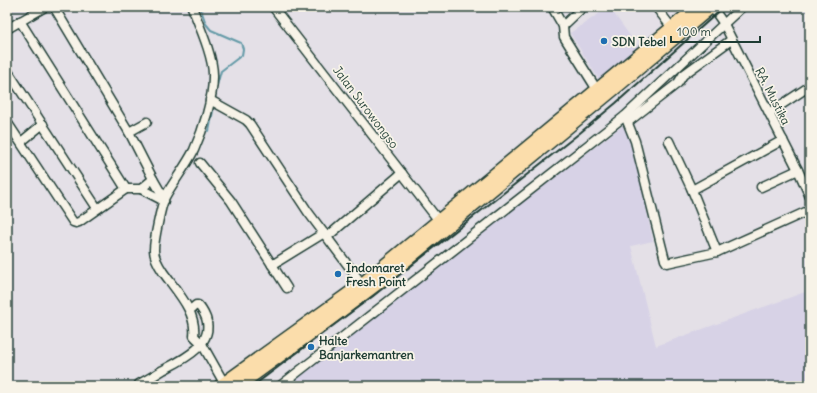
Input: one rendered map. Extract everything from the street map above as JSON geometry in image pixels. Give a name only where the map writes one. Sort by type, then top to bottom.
[{"type":"highway","points":[[238,386],[369,291],[600,94],[697,7]]},
{"type":"highway","points":[[222,384],[362,284],[439,221],[711,7]]},
{"type":"street","points":[[7,29],[45,7]]},
{"type":"street","points":[[54,7],[128,132],[164,200]]},
{"type":"street","points":[[192,7],[212,64],[213,101],[194,150],[164,200],[156,235],[154,252],[157,263],[192,308],[194,336],[201,341],[222,384]]},
{"type":"street","name":"Jalan Surowongso","points":[[273,7],[439,221]]},
{"type":"street","points":[[552,7],[563,26],[564,37],[600,94]]},
{"type":"street","points":[[563,26],[583,7]]},
{"type":"street","points":[[656,7],[672,28]]},
{"type":"street","name":"RA. Mustika","points":[[711,7],[724,24],[798,170],[810,197]]},
{"type":"street","points":[[626,119],[742,7]]},
{"type":"street","points":[[20,21],[126,189]]},
{"type":"street","points":[[280,386],[626,119],[678,83],[683,75],[731,40]]},
{"type":"street","points":[[7,70],[98,208]]},
{"type":"street","points":[[769,113],[810,86]]},
{"type":"street","points":[[213,101],[246,120],[250,124],[308,212],[362,284]]},
{"type":"street","points":[[626,119],[635,141],[666,262],[668,263],[717,252],[810,210]]},
{"type":"street","points":[[7,122],[73,222],[79,222],[126,189],[141,188],[164,200]]},
{"type":"street","points":[[128,132],[147,122]]},
{"type":"street","points":[[21,142],[43,124]]},
{"type":"street","points":[[692,190],[783,140]]},
{"type":"street","points":[[669,141],[692,190],[717,252]]},
{"type":"street","points":[[200,163],[231,201],[287,288]]},
{"type":"street","points":[[761,187],[798,170]]},
{"type":"street","points":[[272,266],[325,235],[402,173]]},
{"type":"street","points":[[141,188],[153,179]]},
{"type":"street","points":[[139,384],[182,360],[201,341],[208,330],[207,321],[198,305],[192,308]]},
{"type":"shaded area","name":"SDN Tebel","points":[[609,7],[639,48],[600,81],[570,33]]},
{"type":"shaded area","points":[[625,124],[634,150],[653,241],[631,246],[656,346],[805,292],[810,299],[810,386],[281,386]]},
{"type":"waterway","points":[[200,7],[206,24],[211,30],[241,43],[243,49],[242,55],[221,71],[216,89]]},
{"type":"waterway","points":[[209,131],[214,106]]},
{"type":"railway","points":[[253,386],[383,288],[581,132],[616,103],[724,7]]},
{"type":"place","name":"SDN Tebel","points":[[604,41]]},
{"type":"place","name":"Indomaret Fresh Point","points":[[338,274]]},
{"type":"place","name":"Halte Banjarkemantren","points":[[311,347]]}]
